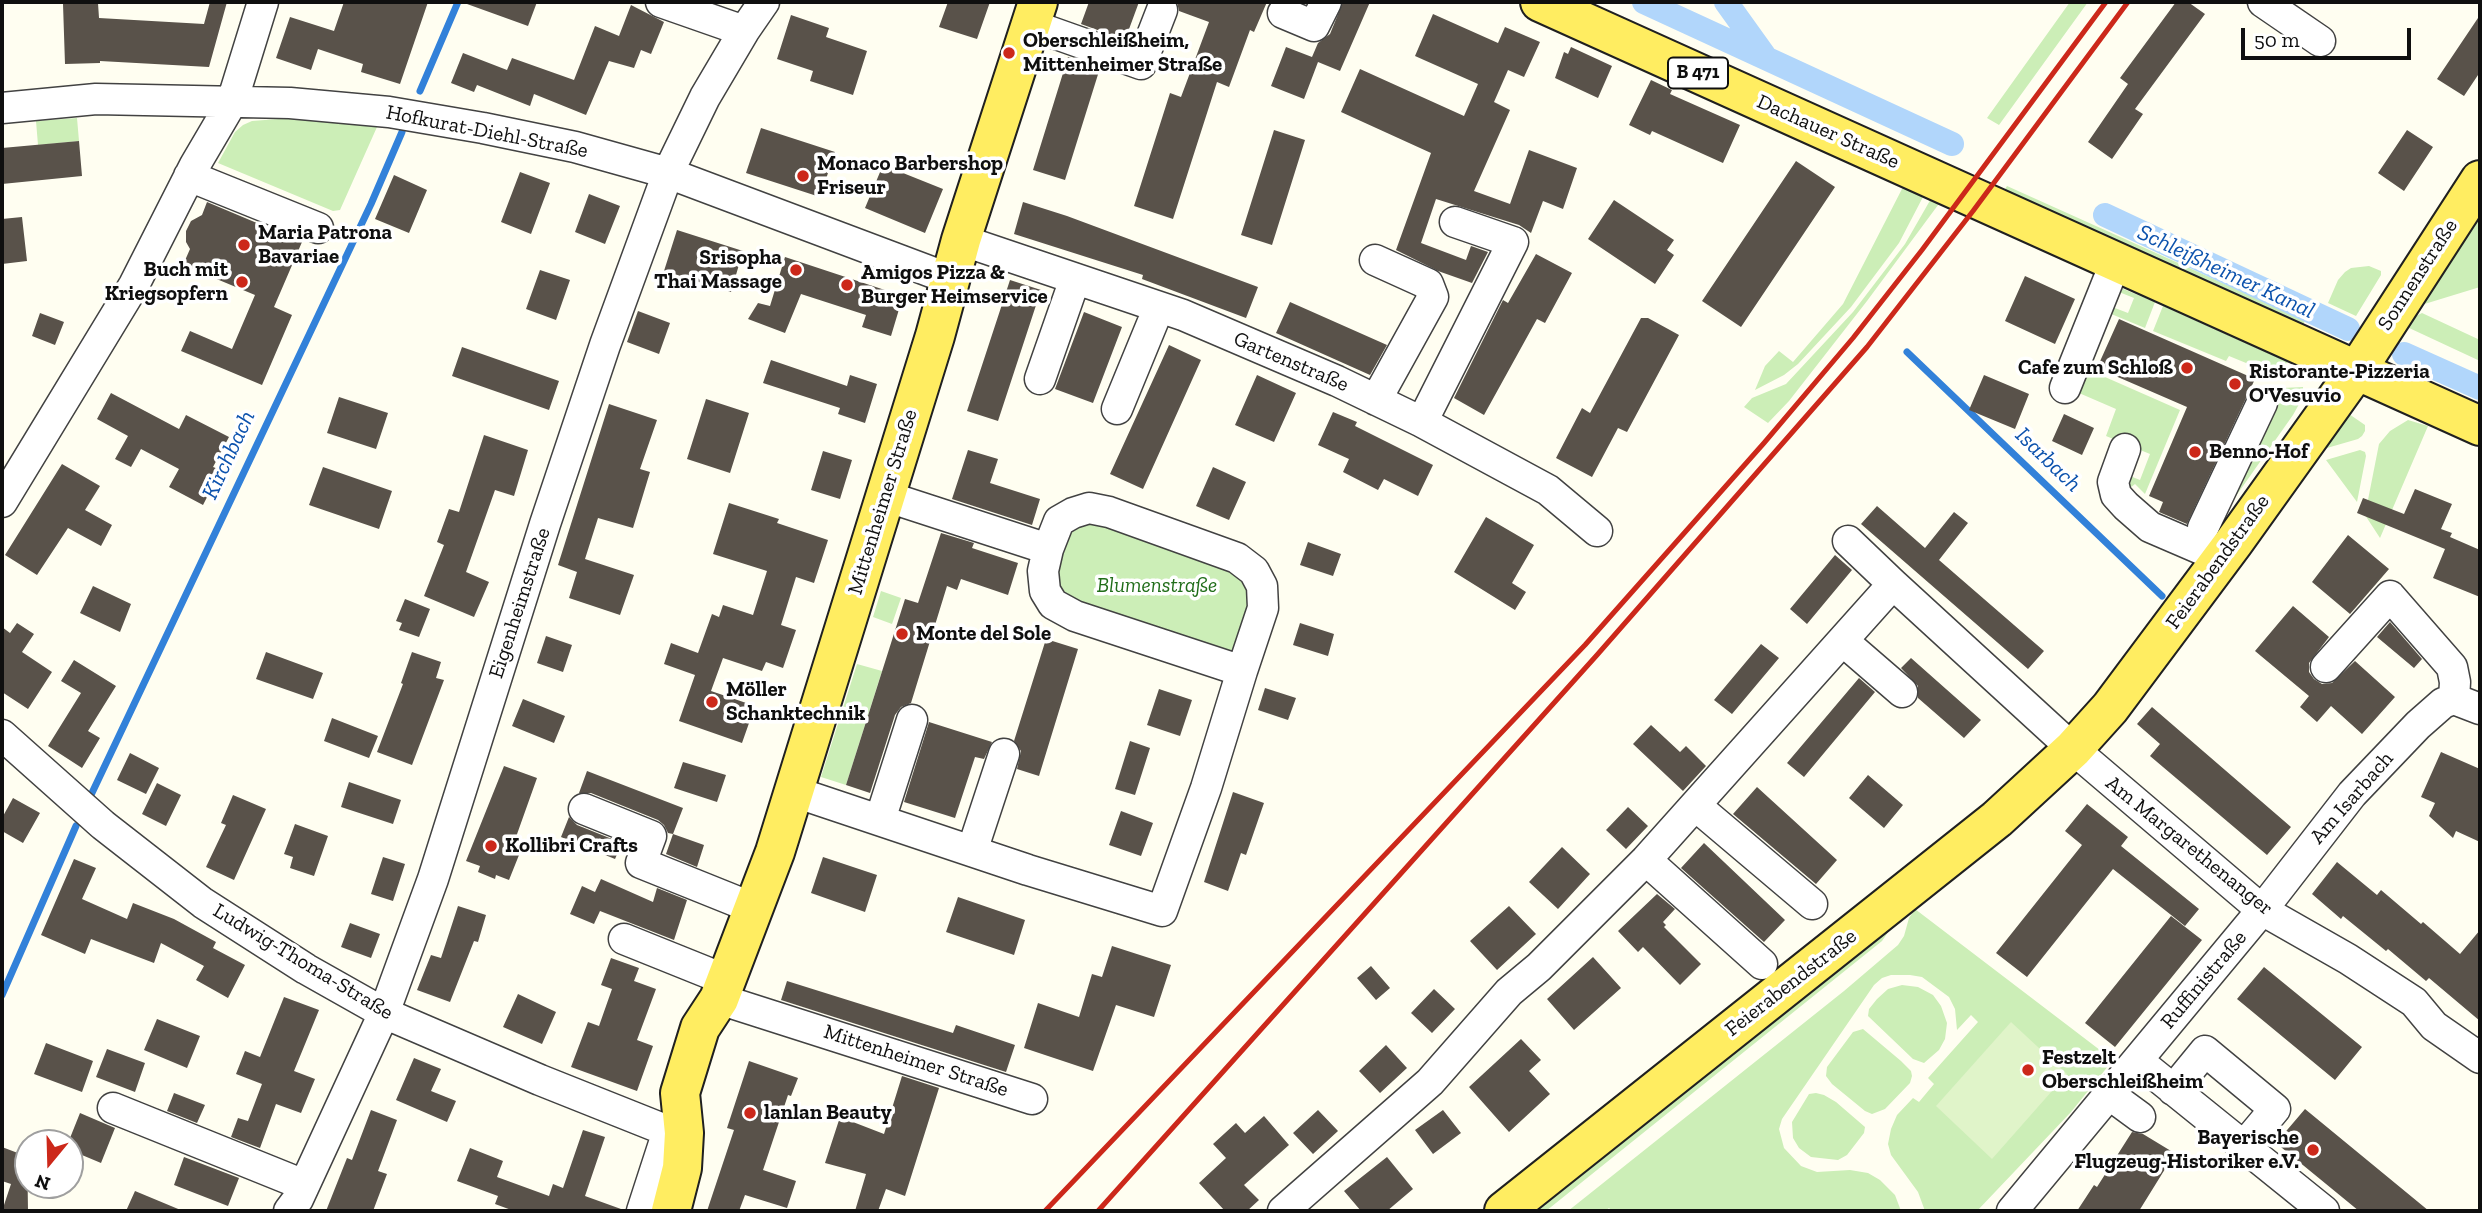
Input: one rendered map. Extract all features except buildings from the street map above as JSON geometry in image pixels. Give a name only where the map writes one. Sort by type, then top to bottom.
[{"type":"main road","name":"Dachauer Straße","points":[[1540,2],[2480,426]]},
{"type":"main road","name":"Mittenheimer Straße","points":[[723,989],[775,852],[961,240],[1034,13]]},
{"type":"main road","name":"Sonnenstraße","points":[[2357,370],[2480,180]]},
{"type":"main road","name":"Feierabendstraße","points":[[1504,1211],[1997,819],[2073,749],[2110,708],[2212,537],[2357,370]]},
{"type":"main road","points":[[671,1211],[678,1144],[702,1102],[725,1034],[723,989]]},
{"type":"street","points":[[2,502],[12,462],[134,285],[189,176],[232,102],[263,2]]},
{"type":"street","points":[[661,2],[744,30]]},
{"type":"street","name":"Eigenheimstraße","points":[[289,1211],[304,1185],[384,1013],[433,879],[604,345],[668,173],[705,97],[744,30],[764,2]]},
{"type":"street","points":[[1283,13],[1314,26],[1326,2]]},
{"type":"street","points":[[2263,2],[2320,41]]},
{"type":"street","points":[[1034,13],[1141,64],[1162,10]]},
{"type":"street","points":[[1034,13],[1121,45]]},
{"type":"street","name":"Hofkurat-Diehl-Straße","points":[[2,107],[96,99],[289,103],[346,107],[435,119],[575,147],[668,173],[950,279]]},
{"type":"street","points":[[189,176],[318,228]]},
{"type":"street","points":[[1422,422],[1513,242],[1455,222]]},
{"type":"street","name":"Gartenstraße","points":[[961,240],[1159,307],[1376,400],[1548,490],[1597,531]]},
{"type":"street","points":[[1375,260],[1428,284],[1433,297],[1376,400]]},
{"type":"street","points":[[2065,388],[2116,261]]},
{"type":"street","points":[[1040,379],[1075,279]]},
{"type":"street","points":[[1117,409],[1159,307]]},
{"type":"street","points":[[2125,449],[2113,482],[2116,495],[2126,506],[2150,527],[2212,537],[2262,403]]},
{"type":"street","points":[[885,496],[1048,549]]},
{"type":"street","points":[[792,792],[1169,913],[1263,608],[1262,586],[1254,571],[1237,558],[1109,512],[1089,508],[1059,521],[1043,571],[1045,591],[1053,604],[1075,616],[1242,671]]},
{"type":"street","points":[[1848,541],[2073,749]]},
{"type":"street","points":[[1283,1211],[1430,1082],[1509,992],[1539,967],[1646,860],[1893,584]]},
{"type":"street","name":"Am Isarbach","points":[[2326,667],[2390,596],[2452,667],[2455,682],[2467,704]]},
{"type":"street","points":[[1843,641],[1902,692]]},
{"type":"street","name":"Am Isarbach","points":[[2262,910],[2352,794],[2418,725],[2443,703],[2467,704]]},
{"type":"street","points":[[880,820],[912,720]]},
{"type":"street","name":"Ludwig-Thoma-Straße","points":[[2,735],[103,825],[204,903],[306,969],[384,1013],[540,1080],[678,1144]]},
{"type":"street","name":"Am Margarethenanger","points":[[2073,749],[2262,910],[2348,959],[2414,1002],[2434,1026],[2480,1058]]},
{"type":"street","points":[[972,851],[1004,754]]},
{"type":"street","points":[[1696,806],[1812,904]]},
{"type":"street","points":[[584,809],[651,836],[641,863],[753,908]]},
{"type":"street","name":"Feierabendstraße","points":[[1646,860],[1762,964]]},
{"type":"street","name":"Ruffinistraße","points":[[2012,1211],[2262,910]]},
{"type":"street","points":[[624,939],[723,989]]},
{"type":"street","name":"Mittenheimer Straße","points":[[723,989],[1032,1099]]},
{"type":"street","points":[[2173,1090],[2205,1051],[2275,1109],[2244,1146]]},
{"type":"street","points":[[2138,1060],[2324,1211]]},
{"type":"street","points":[[2110,1095],[2140,1117]]},
{"type":"street","points":[[113,1108],[304,1185]]},
{"type":"street","points":[[642,1211],[678,1144]]},
{"type":"street","points":[[678,1144],[684,1211]]},
{"type":"green space","points":[[2070,2],[2088,2],[1999,125],[1987,118]]},
{"type":"green space","points":[[77,118],[79,141],[38,145],[36,121]]},
{"type":"green space","points":[[291,118],[377,127],[340,210],[333,211],[218,163],[235,132],[243,125],[252,121]]},
{"type":"green space","points":[[1904,185],[1924,195],[1899,243],[1851,307],[1798,364],[1784,375],[1755,390],[1765,366],[1779,351],[1793,362],[1843,304]]},
{"type":"green space","points":[[2007,186],[2305,320],[2301,331],[2000,197]]},
{"type":"green space","points":[[1932,197],[1941,201],[1789,401],[1768,423],[1744,407],[1752,398],[1786,384],[1853,312],[1905,244]]},
{"type":"green space","points":[[2480,217],[2480,287],[2418,306]]},
{"type":"green space","points":[[2369,266],[2381,271],[2381,275],[2356,316],[2328,303],[2338,280],[2345,272],[2351,268]]},
{"type":"green space","points":[[2116,286],[2155,302],[2145,328],[2104,311],[2107,305],[2128,313],[2134,298],[2114,290]]},
{"type":"green space","points":[[2163,306],[2288,362],[2275,372],[2268,372],[2229,356],[2226,361],[2153,331]]},
{"type":"green space","points":[[2422,313],[2480,340],[2480,361],[2407,327],[2412,318]]},
{"type":"green space","points":[[2080,366],[2180,410],[2145,494],[2135,484],[2124,493],[2125,474],[2140,480],[2150,454],[2106,436],[2116,409],[2072,390]]},
{"type":"green space","points":[[2303,387],[2303,397],[2293,415],[2224,513],[2261,389]]},
{"type":"green space","points":[[2349,414],[2365,425],[2362,436],[2320,450]]},
{"type":"green space","points":[[2408,420],[2428,426],[2380,538],[2365,515],[2379,444],[2390,431]]},
{"type":"green space","points":[[2360,450],[2365,452],[2366,456],[2357,502],[2326,460]]},
{"type":"green space","name":"Blumenstraße","points":[[1087,522],[1110,525],[1242,570],[1255,592],[1234,657],[1090,612],[1060,592],[1055,555],[1073,527]]},
{"type":"green space","points":[[881,591],[901,598],[892,624],[873,617]]},
{"type":"green space","points":[[857,664],[882,671],[846,785],[821,777]]},
{"type":"green space","points":[[1915,909],[2113,1060],[2071,1112],[1977,1211],[1925,1211],[1918,1192],[1891,1155],[1888,1144],[1897,1115],[1913,1098],[1919,1102],[1934,1084],[1928,1078],[1978,1022],[1971,1015],[1957,1030],[1955,1009],[1949,997],[1922,977],[1891,975],[1874,985],[1782,1119],[1779,1129],[1784,1148],[1801,1166],[1817,1172],[1850,1170],[1868,1173],[1880,1180],[1895,1195],[1901,1211],[1612,1211],[1609,1208],[1605,1211],[1568,1211],[1898,945]]},
{"type":"green space","points":[[1895,922],[1882,941],[1546,1211],[1525,1211]]},
{"type":"green space","points":[[1902,985],[1918,987],[1933,995],[1941,1006],[1947,1023],[1945,1039],[1939,1050],[1924,1063],[1913,1059],[1868,1016],[1869,1009],[1877,999],[1888,989]]},
{"type":"green space","points":[[2011,1022],[2067,1074],[1992,1159],[1936,1106]]},
{"type":"green space","points":[[1863,1029],[1901,1061],[1911,1071],[1912,1076],[1910,1083],[1885,1109],[1872,1114],[1832,1084],[1826,1076],[1827,1067],[1853,1032]]},
{"type":"green space","points":[[1816,1093],[1836,1102],[1865,1127],[1864,1133],[1847,1155],[1838,1160],[1811,1157],[1799,1148],[1793,1138],[1792,1122],[1809,1094]]},
{"type":"waterway","name":"Kirchbach","points":[[420,91],[458,2]]},
{"type":"waterway","name":"Schleißheimer Kanal","points":[[1644,2],[1952,144]]},
{"type":"waterway","points":[[1726,2],[1764,55]]},
{"type":"waterway","name":"Kirchbach","points":[[91,795],[371,204],[402,132]]},
{"type":"waterway","name":"Schleißheimer Kanal","points":[[2105,215],[2348,329]]},
{"type":"waterway","name":"Isarbach","points":[[1907,352],[2162,596]]},
{"type":"waterway","name":"Schleißheimer Kanal","points":[[2404,354],[2480,388]]},
{"type":"waterway","name":"Kirchbach","points":[[2,995],[76,826]]},
{"type":"railway","points":[[1045,1211],[1585,645],[1764,443],[1853,338],[1922,250],[2106,2]]},
{"type":"railway","points":[[1098,1211],[1597,655],[1867,347],[1973,211],[2128,2]]},
{"type":"place","name":"Oberschleißheim, Mittenheimer Straße","points":[[1009,53]]},
{"type":"place","name":"Monaco Barbershop Friseur","points":[[803,176]]},
{"type":"place","name":"Maria Patrona Bavariae","points":[[244,245]]},
{"type":"place","name":"Srisopha Thai Massage","points":[[796,270]]},
{"type":"place","name":"Buch mit Kriegsopfern","points":[[242,282]]},
{"type":"place","name":"Amigos Pizza & Burger Heimservice","points":[[847,285]]},
{"type":"place","name":"Cafe zum Schloß","points":[[2187,368]]},
{"type":"place","name":"Ristorante-Pizzeria O'Vesuvio","points":[[2235,384]]},
{"type":"place","name":"Benno-Hof","points":[[2195,452]]},
{"type":"place","name":"Monte del Sole","points":[[902,634]]},
{"type":"place","name":"Möller Schanktechnik","points":[[712,702]]},
{"type":"place","name":"Kollibri Crafts","points":[[491,846]]},
{"type":"place","name":"Festzelt Oberschleißheim","points":[[2028,1070]]},
{"type":"place","name":"lanlan Beauty","points":[[750,1113]]},
{"type":"place","name":"Bayerische Flugzeug-Historiker e.V.","points":[[2313,1150]]}]
